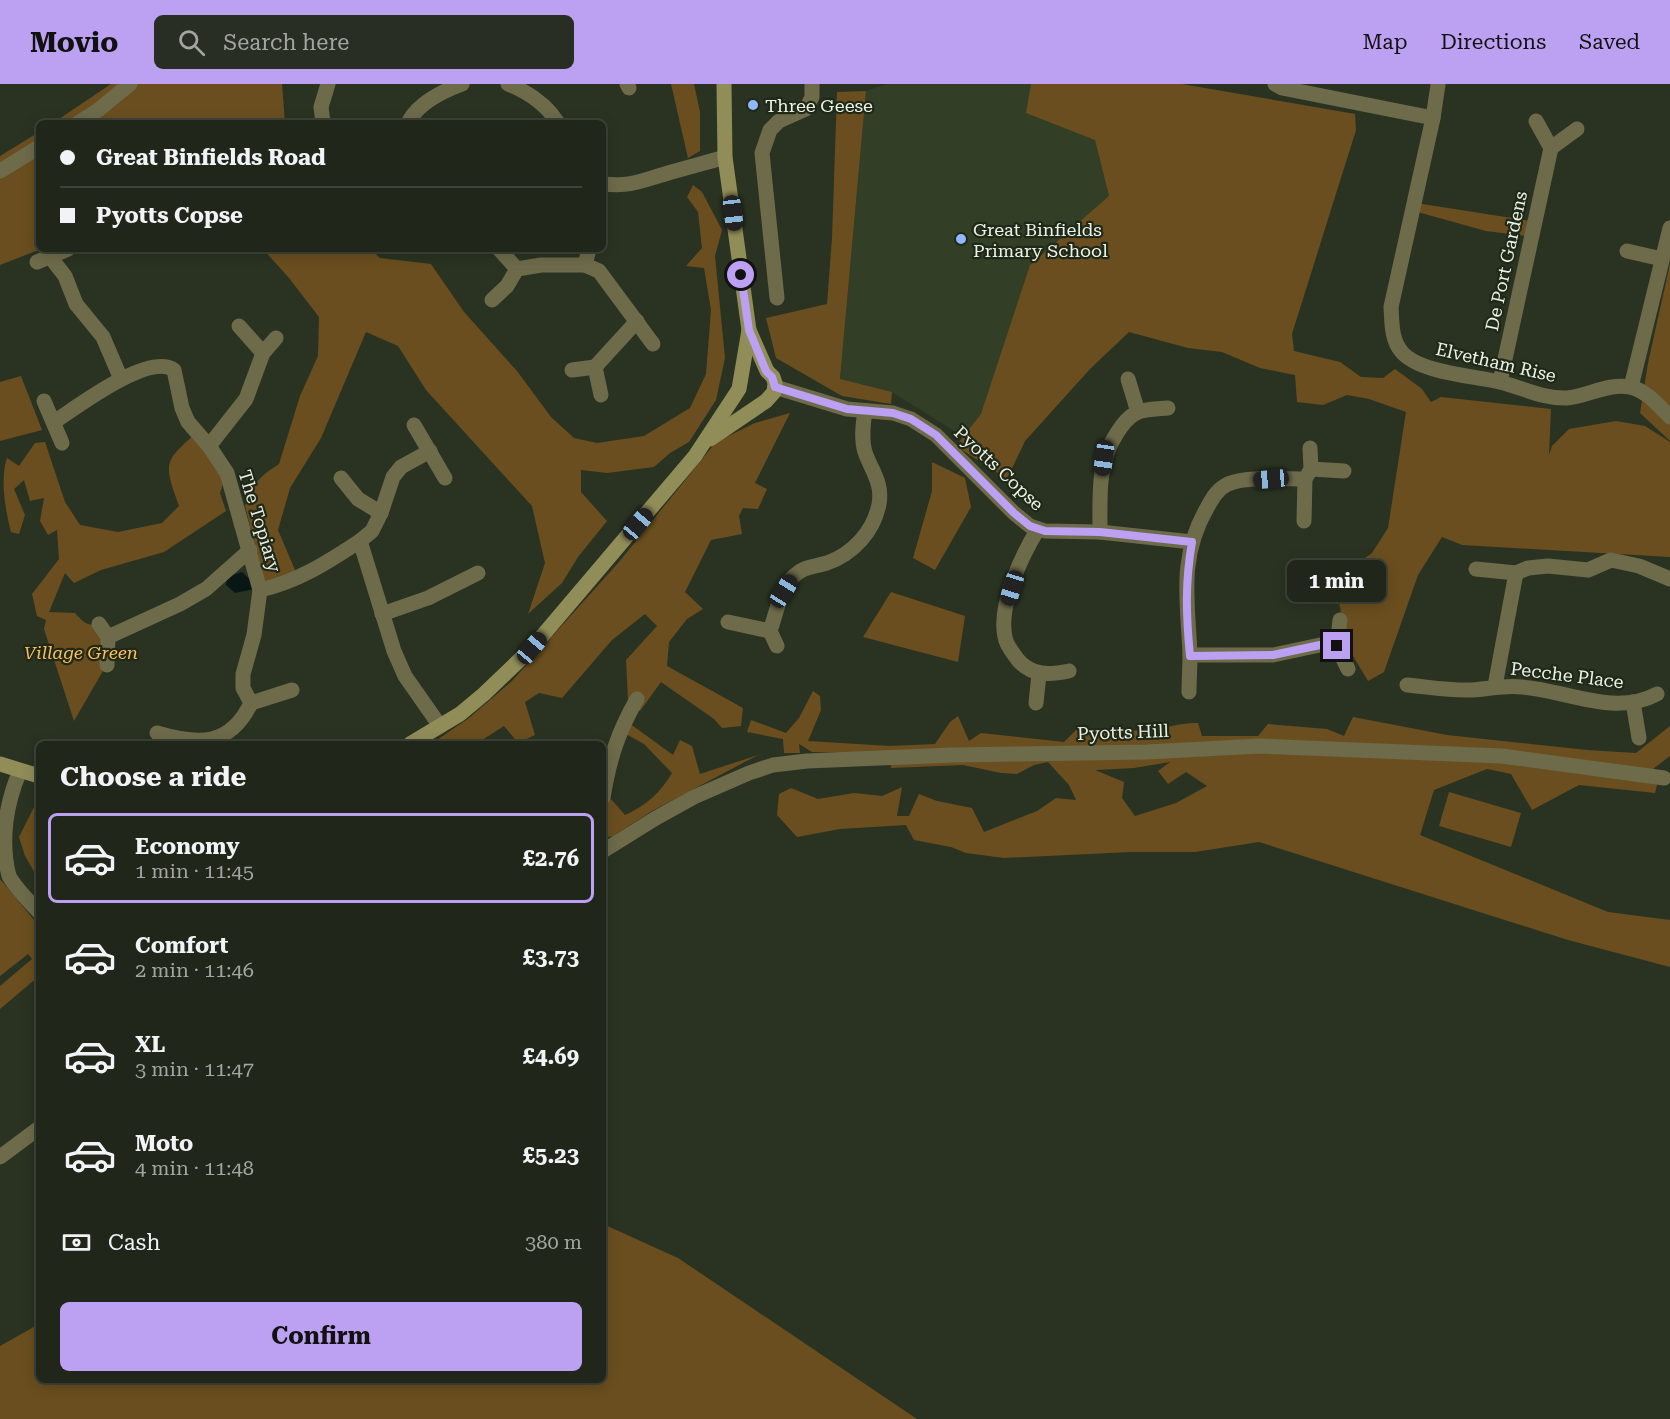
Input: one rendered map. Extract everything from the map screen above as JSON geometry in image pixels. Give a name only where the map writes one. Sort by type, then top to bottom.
[{"type":"street","points":[[83,120],[130,84]]},
{"type":"street","points":[[323,120],[321,107],[328,84]]},
{"type":"street","points":[[411,120],[424,104],[445,87],[462,84]]},
{"type":"street","points":[[705,442],[769,396],[772,377],[766,371],[749,330],[725,157],[724,84]]},
{"type":"street","points":[[777,298],[762,153],[765,140],[774,125],[806,109],[812,97],[813,84]]},
{"type":"street","points":[[1275,84],[1282,88],[1433,118]]},
{"type":"street","name":"Elvetham Rise","points":[[1438,85],[1433,118],[1391,307],[1393,334],[1401,352],[1416,362],[1434,369],[1500,382],[1549,398],[1569,398],[1606,387],[1631,387]]},
{"type":"street","points":[[518,86],[547,109],[556,120]]},
{"type":"street","points":[[1536,122],[1551,148],[1577,129]]},
{"type":"street","name":"De Port Gardens","points":[[1500,382],[1551,148]]},
{"type":"street","points":[[0,171],[36,149]]},
{"type":"street","points":[[606,188],[635,185],[664,174],[725,157]]},
{"type":"street","points":[[1670,228],[1631,387],[1649,397],[1670,417]]},
{"type":"street","points":[[1627,251],[1662,260]]},
{"type":"street","points":[[61,252],[44,260],[65,276],[76,304],[103,337],[121,379]]},
{"type":"street","points":[[502,252],[517,268]]},
{"type":"street","points":[[585,265],[588,252]]},
{"type":"street","points":[[517,268],[541,265],[585,265],[599,271],[653,344]]},
{"type":"street","points":[[492,300],[507,286],[517,268]]},
{"type":"street","points":[[572,370],[595,367],[637,321]]},
{"type":"street","points":[[239,326],[263,353]]},
{"type":"street","points":[[749,330],[741,394],[750,403],[769,396]]},
{"type":"street","points":[[209,446],[246,399],[263,353],[276,338]]},
{"type":"street","name":"The Topiary","points":[[54,422],[121,379],[159,365],[167,366],[174,370],[182,408],[188,422],[209,446],[227,473],[260,590],[282,585],[300,577],[360,541]]},
{"type":"street","points":[[595,367],[601,395]]},
{"type":"street","points":[[415,741],[460,714],[532,648],[705,442],[750,369],[766,371]]},
{"type":"street","points":[[1128,379],[1138,412]]},
{"type":"street","name":"Pyotts Copse","points":[[769,396],[798,393],[847,409],[893,413],[911,419],[936,435],[1014,513],[1030,526],[1038,529],[1100,532],[1192,542]]},
{"type":"street","points":[[44,401],[62,444]]},
{"type":"street","points":[[1100,532],[1101,479],[1104,458],[1110,443],[1127,420],[1138,412],[1168,408]]},
{"type":"street","points":[[777,646],[770,631],[784,591],[793,577],[806,567],[838,559],[868,533],[875,518],[880,488],[876,474],[864,451],[862,435],[865,411]]},
{"type":"street","points":[[414,425],[445,478]]},
{"type":"street","points":[[1304,521],[1310,448]]},
{"type":"street","points":[[430,451],[401,467],[393,477],[381,513],[372,531],[360,541],[382,614],[405,676],[440,726]]},
{"type":"street","points":[[1189,692],[1187,573],[1192,542],[1202,517],[1216,493],[1227,485],[1240,481],[1344,471]]},
{"type":"street","points":[[341,478],[358,499],[381,513]]},
{"type":"street","name":"Pyotts Copse","points":[[1038,529],[1016,572],[1003,628],[1005,639],[1013,654],[1025,668],[1039,674]]},
{"type":"street","points":[[108,637],[180,604],[206,589],[250,550]]},
{"type":"street","points":[[1476,569],[1516,573],[1528,568],[1548,566],[1588,570],[1611,560],[1639,566],[1670,579]]},
{"type":"street","points":[[382,614],[428,598],[478,573]]},
{"type":"street","name":"Pecche Place","points":[[1495,686],[1516,573]]},
{"type":"street","points":[[251,703],[243,688],[243,674],[254,635],[260,590]]},
{"type":"street","points":[[1340,620],[1337,646],[1348,669]]},
{"type":"street","points":[[728,622],[770,631]]},
{"type":"street","points":[[99,624],[108,637],[107,665]]},
{"type":"street","points":[[1190,656],[1273,655],[1320,645],[1337,646]]},
{"type":"street","points":[[1036,703],[1039,674],[1069,671]]},
{"type":"street","name":"Pecche Place","points":[[1407,685],[1471,690],[1495,686],[1550,689],[1587,700],[1621,704],[1643,702],[1657,694]]},
{"type":"street","points":[[157,733],[176,738],[216,740],[245,716],[251,703],[292,690]]},
{"type":"street","points":[[606,779],[621,726],[637,699]]},
{"type":"street","name":"Pecche Place","points":[[1633,702],[1639,738]]},
{"type":"street","name":"Pyotts Hill","points":[[606,849],[656,818],[716,787],[773,765],[807,761],[953,755],[1147,752],[1259,746],[1502,756],[1664,778]]},
{"type":"street","points":[[0,764],[36,775]]},
{"type":"street","points":[[20,771],[0,825],[2,855],[9,877],[36,908]]},
{"type":"street","points":[[0,1157],[36,1130]]},
{"type":"shaded area","name":"Great Binfields Primary School","points":[[887,84],[1051,84],[1095,140],[1109,196],[983,449],[892,392],[840,380],[866,91]]},
{"type":"shaded area","points":[[242,572],[252,581],[254,589],[235,593],[226,585],[227,577]]},
{"type":"green space","points":[[111,84],[282,84],[285,120],[57,120]]},
{"type":"green space","points":[[671,84],[694,84],[700,112],[700,151],[688,158]]},
{"type":"green space","points":[[1031,84],[1182,84],[1355,114],[1356,130],[1292,334],[1294,351],[1340,362],[1361,377],[1383,378],[1395,369],[1422,389],[1431,402],[1441,397],[1551,409],[1549,455],[1552,446],[1569,429],[1616,421],[1645,426],[1670,442],[1670,557],[1462,545],[1442,537],[1418,575],[1384,672],[1368,681],[1347,646],[1339,602],[1340,576],[1372,553],[1388,528],[1406,412],[1369,399],[1347,395],[1323,405],[1297,402],[1295,375],[1260,368],[1222,352],[1188,348],[1129,332],[1090,369],[1025,441],[1007,479],[956,446],[981,414],[1030,265],[1109,196],[1095,140],[1026,113]]},
{"type":"green space","points":[[866,91],[840,379],[892,392],[891,404],[842,396],[776,358],[766,318],[827,304],[832,238],[837,92]]},
{"type":"green space","points":[[36,134],[36,251],[0,265],[0,156]]},
{"type":"green space","points":[[693,185],[702,192],[722,230],[715,256],[725,358],[716,400],[689,442],[670,453],[654,467],[607,473],[581,470],[581,492],[607,521],[578,557],[562,583],[528,614],[545,563],[532,506],[426,390],[398,346],[366,332],[321,438],[290,488],[278,530],[295,570],[282,585],[265,584],[245,506],[250,488],[279,464],[300,396],[318,356],[319,317],[266,252],[373,252],[380,258],[431,264],[464,312],[517,371],[551,417],[574,438],[597,443],[644,436],[690,408],[706,374],[711,310],[704,268],[686,266],[702,248],[698,212],[687,197]]},
{"type":"green space","points":[[1416,203],[1531,221],[1527,236],[1486,231],[1414,211]]},
{"type":"green space","points":[[1670,264],[1670,441],[1640,413],[1648,363]]},
{"type":"green space","points":[[21,376],[42,430],[0,441],[0,382]]},
{"type":"green space","points":[[790,413],[755,483],[767,489],[758,509],[743,508],[739,516],[742,534],[711,540],[685,592],[703,609],[687,619],[669,642],[667,666],[743,708],[741,726],[722,728],[714,719],[661,682],[640,711],[628,699],[626,660],[657,626],[645,614],[612,640],[562,698],[539,693],[525,702],[535,735],[522,741],[516,741],[504,726],[481,741],[435,741],[469,718],[512,681],[619,562],[716,442],[755,423]]},
{"type":"green space","name":"Village Green","points":[[200,429],[225,478],[220,493],[226,511],[164,552],[101,570],[74,583],[65,573],[49,612],[75,613],[88,624],[98,624],[107,664],[74,721],[44,629],[46,620],[37,616],[32,594],[59,559],[57,530],[48,535],[40,521],[44,498],[30,501],[24,480],[14,489],[25,515],[19,534],[11,532],[4,494],[7,458],[19,466],[35,443],[45,442],[65,502],[80,525],[118,532],[162,523],[179,506],[170,479],[170,462],[173,455]]},
{"type":"green space","points":[[932,462],[965,478],[971,507],[935,570],[913,558],[932,491]]},
{"type":"green space","points":[[891,592],[965,616],[958,662],[863,637]]},
{"type":"green space","points":[[813,691],[820,696],[821,710],[808,741],[890,746],[935,744],[950,722],[958,716],[969,741],[981,733],[1064,742],[1078,728],[1137,731],[1192,723],[1198,723],[1202,736],[1258,736],[1268,724],[1327,729],[1344,736],[1353,717],[1447,735],[1636,753],[1670,726],[1670,756],[1649,772],[1657,785],[1655,793],[1579,785],[1532,810],[1511,774],[1487,769],[1434,790],[1420,835],[1608,912],[1670,920],[1670,967],[1568,940],[1259,842],[1195,852],[1131,852],[1004,858],[966,853],[951,847],[914,840],[906,825],[840,829],[797,837],[777,815],[779,794],[791,788],[818,799],[854,793],[882,796],[902,787],[897,816],[909,816],[919,794],[937,801],[972,808],[984,832],[1037,811],[1056,798],[1076,800],[1069,785],[1048,762],[1034,765],[1017,774],[963,765],[891,768],[890,754],[812,752],[799,744],[800,753],[784,753],[783,739],[747,732],[751,720],[786,733],[799,718]],"holes":[[[1170,762],[1158,771],[1168,784],[1186,772],[1207,786],[1176,803],[1135,816],[1122,798],[1124,782],[1095,770],[1134,768]]]},
{"type":"green space","points":[[629,723],[673,755],[680,740],[692,746],[700,774],[758,755],[652,811],[613,836],[606,837],[606,807],[611,799],[625,815],[652,798],[672,773],[644,744],[624,733]]},
{"type":"green space","points":[[1449,792],[1521,813],[1511,847],[1439,826]]},
{"type":"green space","points":[[36,803],[36,875],[25,856],[19,837]]},
{"type":"green space","points":[[0,879],[36,922],[36,979],[0,1009],[0,986],[32,959],[28,954],[0,976]]},
{"type":"green space","points":[[606,1225],[678,1258],[917,1419],[0,1419],[0,1346],[36,1326],[36,1383],[606,1383]]},
{"type":"place","name":"Three Geese","points":[[753,105]]},
{"type":"place","name":"Great Binfields Primary School","points":[[961,239]]},
{"type":"route","points":[[741,275],[749,330],[775,387],[847,409],[893,413],[911,419],[936,435],[1030,526],[1045,531],[1100,532],[1192,542],[1186,600],[1190,656],[1273,655],[1320,645],[1337,646]]}]
